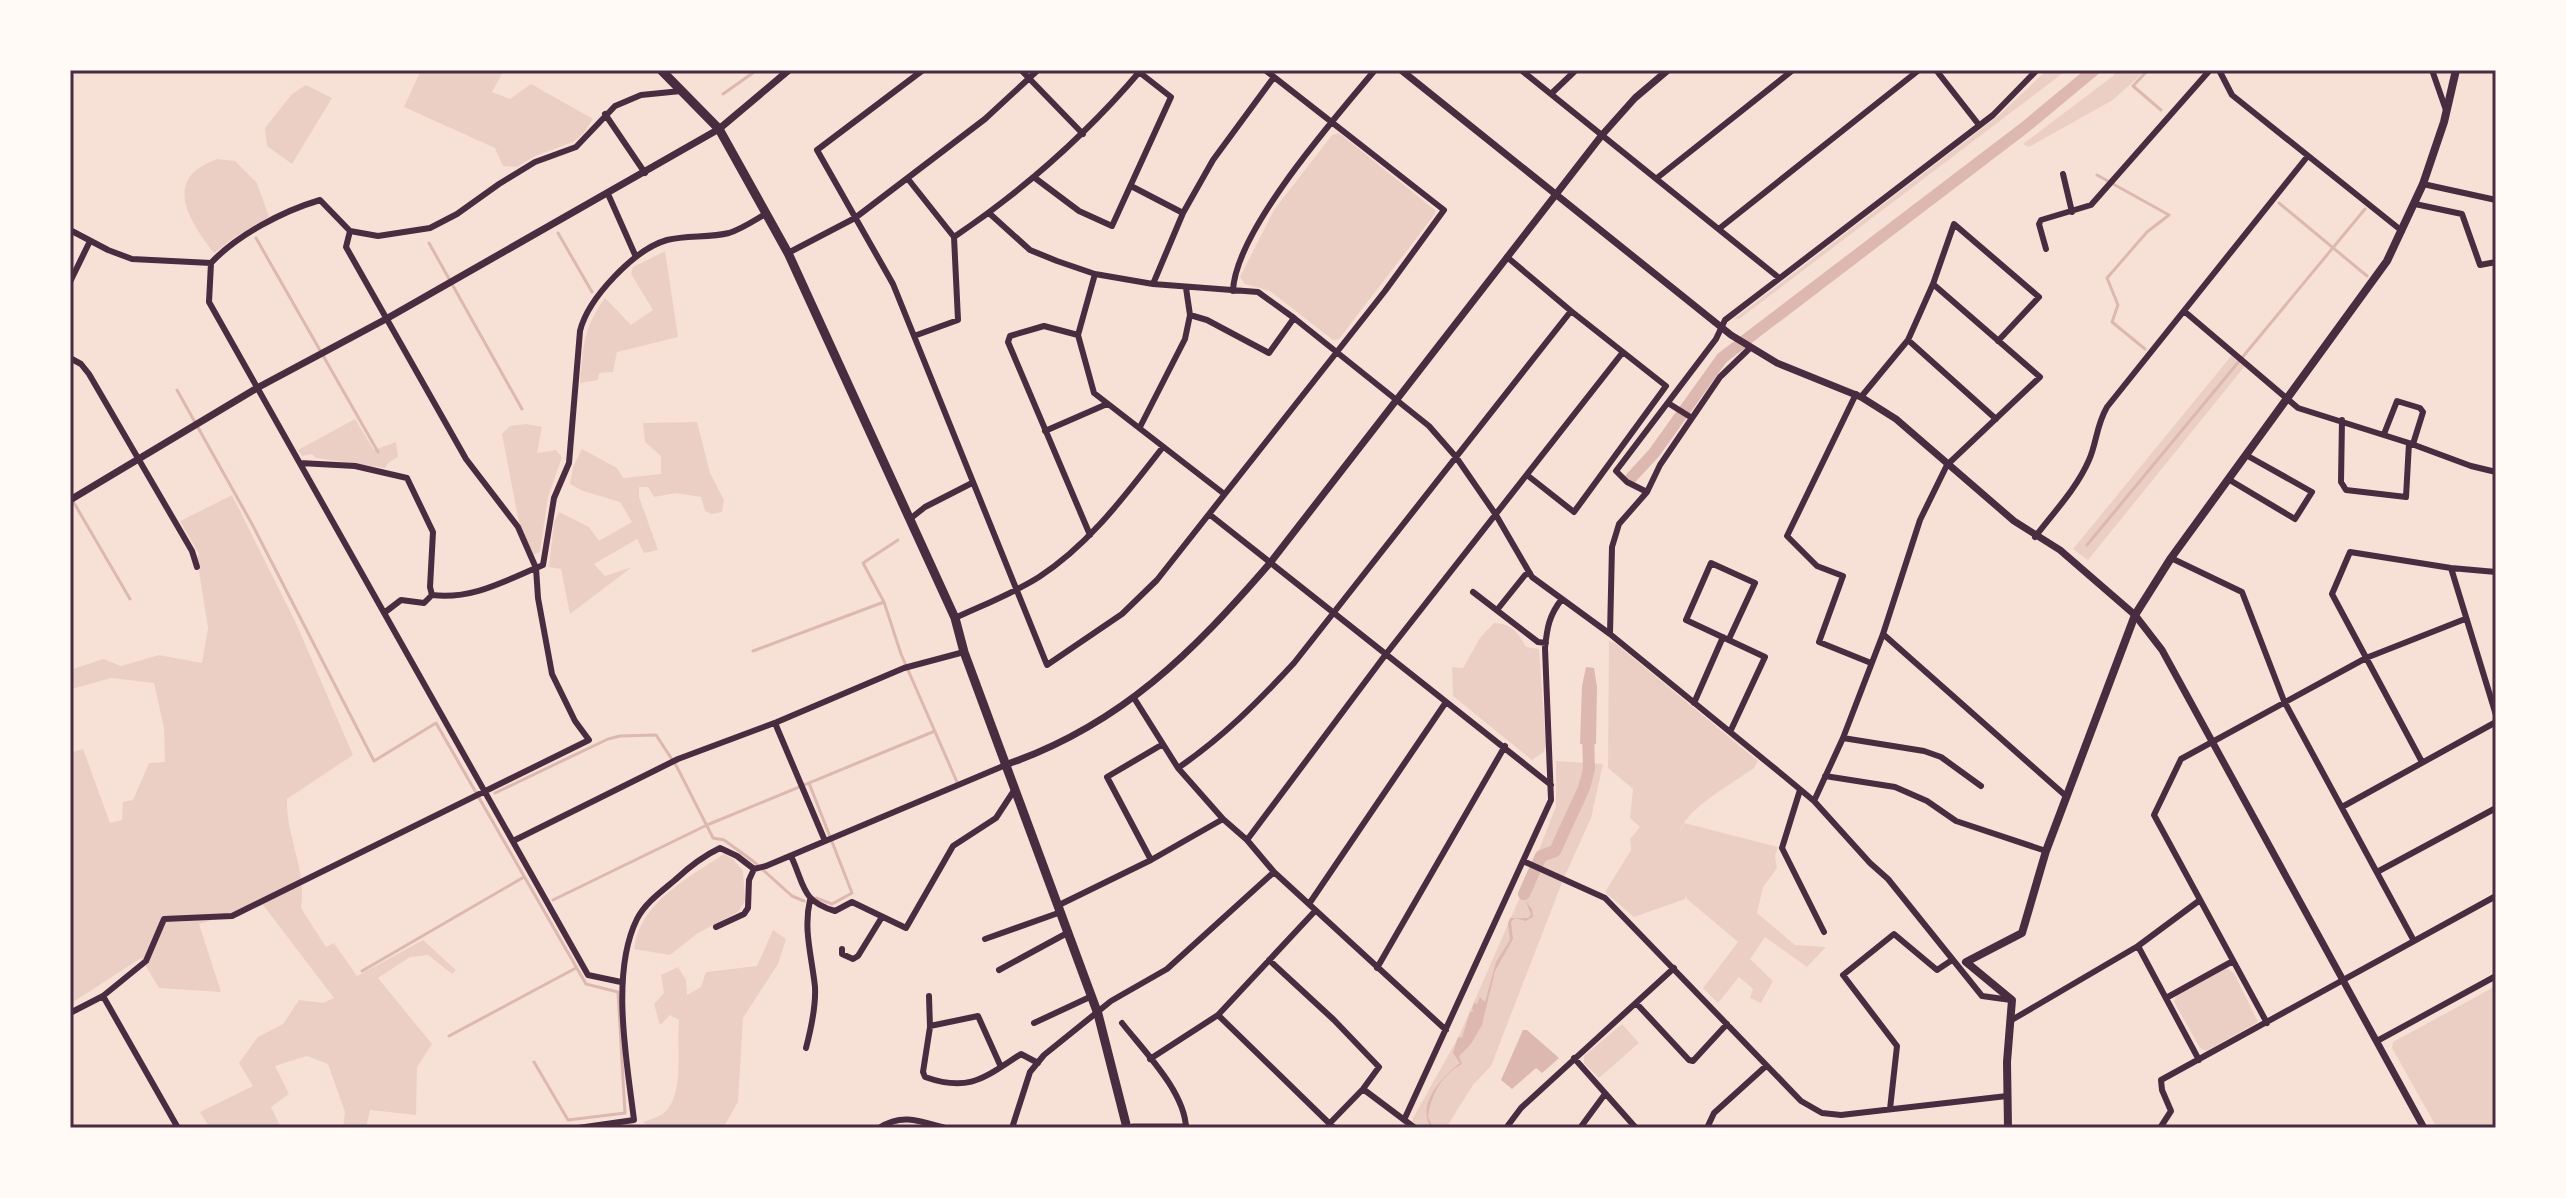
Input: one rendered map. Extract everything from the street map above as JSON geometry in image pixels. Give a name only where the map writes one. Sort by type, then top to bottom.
[{"type":"main road","points":[[661,70],[719,129],[767,213],[955,618],[964,652],[1092,996],[1130,1128],[1186,1128]]},
{"type":"main road","points":[[2008,1128],[2011,1001],[1966,962],[2022,933],[2046,851],[2135,615],[2171,558],[2387,261],[2423,184],[2456,70]]},
{"type":"street","points":[[70,500],[257,388],[386,319],[719,129],[789,70]]},
{"type":"street","points":[[923,70],[817,150],[893,284],[1047,665],[1122,614],[1157,580],[1444,210],[1265,70]]},
{"type":"street","points":[[1021,70],[1083,134]]},
{"type":"street","points":[[788,253],[855,218],[985,119],[1038,70]]},
{"type":"street","points":[[1233,291],[1234,275],[1248,243],[1272,202],[1375,70]]},
{"type":"street","points":[[1401,70],[1731,335],[1795,371],[1859,396],[1896,419],[1947,465],[2035,537],[2060,550],[2135,615],[2162,650],[2424,1128]]},
{"type":"street","points":[[1521,70],[1778,277]]},
{"type":"street","points":[[1552,93],[1576,70]]},
{"type":"street","points":[[716,927],[744,914],[748,908],[749,880],[754,869],[1072,737],[1134,698],[1169,670],[1270,563],[1602,135],[1635,98],[1668,70]]},
{"type":"street","points":[[1657,178],[1793,70]]},
{"type":"street","points":[[1720,228],[1919,70]]},
{"type":"street","points":[[1936,70],[1979,125]]},
{"type":"street","points":[[1647,492],[1627,482],[1616,471],[1723,328],[1725,320],[1993,115],[2037,70]]},
{"type":"street","points":[[2046,249],[2039,224],[2041,220],[2091,205],[2210,70]]},
{"type":"street","points":[[2219,70],[2232,95],[2402,231]]},
{"type":"street","points":[[2432,70],[2446,110]]},
{"type":"street","points":[[954,237],[1035,178],[1083,134],[1140,71],[1171,97],[1112,226],[1079,211],[1035,178]]},
{"type":"street","points":[[1153,284],[1183,213],[1213,160],[1274,77]]},
{"type":"street","points":[[621,982],[588,975],[209,302],[211,263],[227,246],[246,234],[320,200],[350,231],[378,236],[430,228],[443,223],[535,162],[576,147],[615,106],[641,95],[681,91]]},
{"type":"street","points":[[605,114],[645,173]]},
{"type":"street","points":[[2035,537],[2085,468],[2098,422],[2107,407],[2307,157]]},
{"type":"street","points":[[2063,174],[2072,212]]},
{"type":"street","points":[[908,179],[954,237],[958,320],[914,336]]},
{"type":"street","points":[[2423,184],[2496,200]]},
{"type":"street","points":[[1131,186],[1183,213]]},
{"type":"street","points":[[608,194],[636,257]]},
{"type":"street","points":[[2415,204],[2462,214],[2480,265],[2496,262]]},
{"type":"street","points":[[432,595],[450,597],[473,594],[543,565],[554,498],[569,463],[582,325],[611,281],[636,257],[667,240],[729,233],[767,213]]},
{"type":"street","points":[[989,213],[1030,250],[1095,274],[1186,288],[1258,292],[1337,351],[1429,426],[1456,457],[1496,515],[1530,573],[1610,634],[1814,801],[1888,879],[1982,996],[2011,1001]]},
{"type":"street","points":[[1871,663],[1819,642],[1843,576],[1817,566],[1787,536],[1859,396],[1908,340],[1933,284],[1954,224],[2039,297],[1998,341]]},
{"type":"street","points":[[70,230],[132,259],[211,263]]},
{"type":"street","points":[[70,1013],[103,996],[146,961],[164,919],[232,916],[589,740],[575,721],[552,674],[538,598],[536,568],[518,527],[466,459],[386,319],[346,247],[350,231]]},
{"type":"street","points":[[70,282],[90,241]]},
{"type":"street","points":[[1507,257],[1666,386],[1574,512],[1527,475]]},
{"type":"street","points":[[1095,274],[1078,335],[1094,393],[1223,493]]},
{"type":"street","points":[[1814,801],[1843,738],[1883,634],[1920,520],[1947,465],[2040,377],[1933,284]]},
{"type":"street","points":[[1140,427],[1185,339],[1190,315],[1186,288]]},
{"type":"street","points":[[1178,768],[1215,743],[1294,663],[1571,311]]},
{"type":"street","points":[[2184,311],[2298,408],[2496,472]]},
{"type":"street","points":[[1190,315],[1207,320],[1269,353],[1294,318]]},
{"type":"street","points":[[1078,335],[1044,326],[1010,336],[1008,342],[1090,535]]},
{"type":"street","points":[[1908,340],[1996,419]]},
{"type":"street","points":[[1610,634],[1614,535],[1625,514],[1647,492],[1660,465],[1720,377],[1750,348]]},
{"type":"street","points":[[1247,840],[1386,654],[1623,352]]},
{"type":"street","points":[[70,358],[81,364],[89,374],[192,551],[197,567]]},
{"type":"street","points":[[2342,420],[2341,482],[2346,490],[2406,497],[2411,444],[2423,412],[2420,408],[2397,401],[2384,434]]},
{"type":"street","points":[[1668,403],[1692,418]]},
{"type":"street","points":[[1045,431],[1107,404]]},
{"type":"street","points":[[955,618],[1016,590],[1060,562],[1117,506],[1163,447]]},
{"type":"street","points":[[2228,479],[2295,519],[2312,492],[2246,455]]},
{"type":"street","points":[[300,463],[355,466],[407,478],[433,532],[432,595]]},
{"type":"street","points":[[909,520],[925,507],[972,483]]},
{"type":"street","points":[[1209,514],[1551,785]]},
{"type":"street","points":[[2422,762],[2332,594],[2350,552],[2496,572]]},
{"type":"street","points":[[2171,558],[2242,592],[2284,701],[2414,941]]},
{"type":"street","points":[[1694,703],[1726,638],[1755,583],[1711,563],[1686,620],[1726,638],[1765,657],[1730,732]]},
{"type":"street","points":[[2451,568],[2496,715]]},
{"type":"street","points":[[1497,610],[1525,575],[1530,573]]},
{"type":"street","points":[[1473,592],[1538,642],[1546,643]]},
{"type":"street","points":[[384,613],[401,600],[424,603],[432,595]]},
{"type":"street","points":[[1404,1120],[1525,863],[1551,800],[1546,643],[1552,611],[1562,599]]},
{"type":"street","points":[[2267,1023],[2154,815],[2181,759],[2366,658],[2465,619]]},
{"type":"street","points":[[1883,634],[2067,797]]},
{"type":"street","points":[[513,841],[678,759],[775,723],[904,668],[964,652]]},
{"type":"street","points":[[1134,698],[1178,768],[1223,819],[1315,911],[1446,1030]]},
{"type":"street","points":[[1309,904],[1446,702]]},
{"type":"street","points":[[2342,807],[2496,722]]},
{"type":"street","points":[[775,723],[825,841]]},
{"type":"street","points":[[1843,738],[1924,751],[1941,757],[1981,786]]},
{"type":"street","points":[[1151,860],[1107,777],[1163,744]]},
{"type":"street","points":[[1377,968],[1505,746]]},
{"type":"street","points":[[1825,776],[1895,787],[1927,801],[1956,821],[2046,851]]},
{"type":"street","points":[[810,900],[835,911],[852,902],[906,928],[953,846],[996,818],[1016,787]]},
{"type":"street","points":[[1800,790],[1782,848],[1824,932]]},
{"type":"street","points":[[2377,872],[2496,808]]},
{"type":"street","points":[[985,939],[1060,908],[1223,819]]},
{"type":"street","points":[[578,1128],[634,1120],[621,982],[637,917],[693,864],[720,848],[754,869]]},
{"type":"street","points":[[791,856],[810,900],[807,945],[815,989],[806,1048]]},
{"type":"street","points":[[1525,863],[1605,898],[1801,1101],[1822,1113],[1841,1115],[2007,1096]]},
{"type":"street","points":[[1012,1128],[1030,1072],[1044,1055],[1111,1001],[1167,969],[1274,872]]},
{"type":"street","points":[[2160,1128],[2171,1111],[2161,1080],[2496,896]]},
{"type":"street","points":[[2010,1021],[2138,946],[2200,900]]},
{"type":"street","points":[[1150,1059],[1218,1015],[1315,911]]},
{"type":"street","points":[[842,949],[842,954],[848,957],[858,956],[875,933],[882,917]]},
{"type":"street","points":[[999,970],[1069,932]]},
{"type":"street","points":[[1890,1109],[1897,1046],[1843,975],[1894,934],[1937,970],[1952,960]]},
{"type":"street","points":[[2138,946],[2199,1060]]},
{"type":"street","points":[[1218,1015],[1332,1126],[1379,1067],[1269,960]]},
{"type":"street","points":[[2166,998],[2233,961]]},
{"type":"street","points":[[1506,1128],[1521,1108],[1674,968]]},
{"type":"street","points":[[2377,1041],[2496,976]]},
{"type":"street","points":[[103,996],[178,1128]]},
{"type":"street","points":[[929,996],[930,1026],[923,1072],[925,1077],[963,1085],[1021,1054],[1038,1063]]},
{"type":"street","points":[[1034,1023],[1092,996]]},
{"type":"street","points":[[1636,1003],[1693,1061],[1727,1024]]},
{"type":"street","points":[[930,1026],[978,1016],[1001,1067]]},
{"type":"street","points":[[1122,1023],[1179,1098],[1186,1113],[1186,1128]]},
{"type":"street","points":[[1574,1058],[1636,1128]]},
{"type":"street","points":[[1707,1128],[1714,1113],[1766,1066]]},
{"type":"street","points":[[1363,1089],[1415,1128]]},
{"type":"street","points":[[1580,1128],[1605,1094]]},
{"type":"street","points":[[879,1128],[893,1119],[914,1120],[945,1128]]},
{"type":"shaded area","points":[[421,70],[504,70],[492,92],[510,99],[531,84],[593,119],[573,142],[535,156],[517,167],[503,166],[495,148],[404,107]]},
{"type":"shaded area","points":[[2047,70],[2067,70],[1739,319],[1734,319],[1997,117]]},
{"type":"shaded area","points":[[2117,70],[2146,70],[2113,100],[2029,147],[2023,144],[2113,76]]},
{"type":"shaded area","points":[[306,85],[332,98],[292,164],[267,146],[265,128],[292,94]]},
{"type":"shaded area","points":[[1339,133],[1435,210],[1435,214],[1339,339],[1333,340],[1270,291],[1245,284],[1240,277],[1274,210],[1332,135]]},
{"type":"shaded area","points":[[217,159],[235,161],[257,183],[269,217],[214,253],[189,214],[185,189],[189,178],[200,167]]},
{"type":"shaded area","points":[[665,251],[678,337],[617,352],[613,372],[599,373],[598,380],[580,383],[585,338],[605,298],[631,325],[653,310],[631,274],[633,267]]},
{"type":"shaded area","points":[[2232,355],[2245,366],[2088,560],[2073,549]]},
{"type":"shaded area","points":[[355,419],[374,450],[396,442],[398,457],[385,468],[316,458],[312,454],[302,456],[298,450]]},
{"type":"shaded area","points":[[697,422],[710,473],[724,500],[722,512],[712,514],[705,511],[701,497],[676,493],[654,497],[648,487],[639,487],[639,497],[658,550],[644,553],[637,539],[594,564],[605,576],[632,567],[570,614],[561,569],[549,567],[554,522],[559,512],[589,527],[599,541],[632,522],[620,502],[570,484],[573,467],[582,449],[617,468],[623,478],[661,474],[661,456],[645,442],[643,423]]},
{"type":"shaded area","points":[[526,424],[542,427],[537,453],[556,450],[562,457],[548,497],[540,552],[534,555],[519,523],[502,434],[510,426]]},
{"type":"shaded area","points":[[232,495],[295,621],[353,755],[287,799],[301,880],[301,908],[326,947],[334,943],[357,976],[423,940],[456,970],[452,974],[428,955],[410,957],[378,978],[432,1044],[417,1067],[416,1115],[370,1110],[366,1128],[343,1128],[345,1112],[328,1064],[307,1056],[275,1066],[289,1094],[271,1107],[281,1128],[210,1128],[200,1112],[253,1086],[239,1063],[258,1037],[283,1024],[299,1000],[323,1003],[334,998],[263,905],[199,924],[221,992],[159,988],[141,958],[70,1004],[70,753],[83,749],[110,823],[122,820],[123,802],[133,800],[149,763],[165,762],[164,728],[154,683],[111,678],[72,689],[70,693],[70,670],[103,659],[121,666],[159,655],[202,663],[208,628],[197,559],[199,554],[180,521]]},
{"type":"shaded area","points":[[1494,623],[1514,630],[1526,647],[1539,649],[1546,744],[1544,752],[1532,760],[1453,696],[1452,667],[1463,668],[1480,638]]},
{"type":"shaded area","points":[[1609,641],[1758,761],[1754,768],[1700,806],[1684,823],[1778,847],[1775,856],[1777,868],[1763,887],[1757,913],[1795,945],[1826,947],[1807,967],[1765,937],[1750,959],[1773,981],[1761,1003],[1750,998],[1753,989],[1739,977],[1718,1003],[1703,988],[1738,942],[1685,895],[1685,899],[1634,917],[1605,892],[1631,850],[1630,839],[1640,827],[1630,818],[1633,789],[1608,768]]},
{"type":"shaded area","points":[[1586,667],[1594,668],[1597,687],[1596,744],[1580,744],[1582,686]]},
{"type":"shaded area","points":[[1556,761],[1603,764],[1591,818],[1563,880],[1491,1066],[1473,1085],[1446,1128],[1412,1128],[1413,1118],[1459,1036],[1527,881],[1556,806]]},
{"type":"shaded area","points":[[724,854],[743,871],[745,901],[738,912],[698,933],[670,955],[634,949],[638,932],[656,905],[681,882]]},
{"type":"shaded area","points":[[1530,880],[1534,882],[1534,888],[1525,889],[1525,895],[1533,917],[1526,921],[1515,918],[1531,915],[1523,893],[1525,882]]},
{"type":"shaded area","points":[[1510,918],[1515,918],[1511,922],[1513,939],[1495,971],[1482,1025],[1471,1044],[1459,1056],[1462,1064],[1443,1080],[1432,1101],[1428,1117],[1431,1128],[1427,1119],[1429,1101],[1439,1083],[1460,1063],[1453,1053],[1458,1037],[1462,1038],[1470,1012],[1474,1011],[1474,1003],[1477,1004],[1480,997],[1485,1002],[1496,962],[1510,940],[1508,923]]},
{"type":"shaded area","points":[[773,930],[786,939],[778,964],[743,1018],[738,1102],[723,1128],[651,1128],[643,1122],[669,1108],[678,1072],[679,1020],[670,1015],[660,1025],[654,1004],[664,993],[661,975],[678,967],[686,980],[687,995],[701,987],[706,972],[757,966]]},
{"type":"shaded area","points":[[2226,968],[2234,973],[2258,1022],[2206,1051],[2200,1048],[2174,1002],[2176,996]]},
{"type":"shaded area","points":[[2496,986],[2496,1128],[2437,1128],[2392,1048],[2393,1042]]},
{"type":"shaded area","points":[[1622,1024],[1639,1043],[1599,1078],[1584,1063],[1584,1056]]},
{"type":"shaded area","points":[[1523,1030],[1527,1030],[1559,1058],[1542,1073],[1536,1068],[1512,1089],[1501,1080]]},
{"type":"waterway","points":[[723,94],[757,70]]},
{"type":"waterway","points":[[1631,478],[1654,453],[1722,358],[2024,128],[2094,70]]},
{"type":"waterway","points":[[2148,70],[2133,86],[2161,110]]},
{"type":"waterway","points":[[2097,175],[2169,215],[2147,232],[2107,278],[2118,305],[2112,322],[2145,349]]},
{"type":"waterway","points":[[2279,203],[2367,276]]},
{"type":"waterway","points":[[2087,545],[2365,209]]},
{"type":"waterway","points":[[558,233],[592,292]]},
{"type":"waterway","points":[[256,238],[378,452]]},
{"type":"waterway","points":[[429,243],[522,409]]},
{"type":"waterway","points":[[177,390],[252,524],[374,761],[436,723],[586,984],[618,992],[625,1113],[568,1120],[534,1062]]},
{"type":"waterway","points":[[70,496],[130,599]]},
{"type":"waterway","points":[[898,540],[863,563],[884,602],[901,654],[957,782]]},
{"type":"waterway","points":[[753,651],[884,602]]},
{"type":"waterway","points":[[553,900],[707,825],[935,731]]},
{"type":"waterway","points":[[1524,894],[1541,856],[1555,851],[1584,788],[1589,769],[1588,731]]},
{"type":"waterway","points":[[495,793],[608,739],[656,735],[677,767],[713,838],[724,840],[792,896],[804,901]]},
{"type":"waterway","points":[[809,783],[852,893],[832,904],[816,898]]},
{"type":"waterway","points":[[362,971],[524,877]]},
{"type":"waterway","points":[[449,1036],[576,968]]}]
